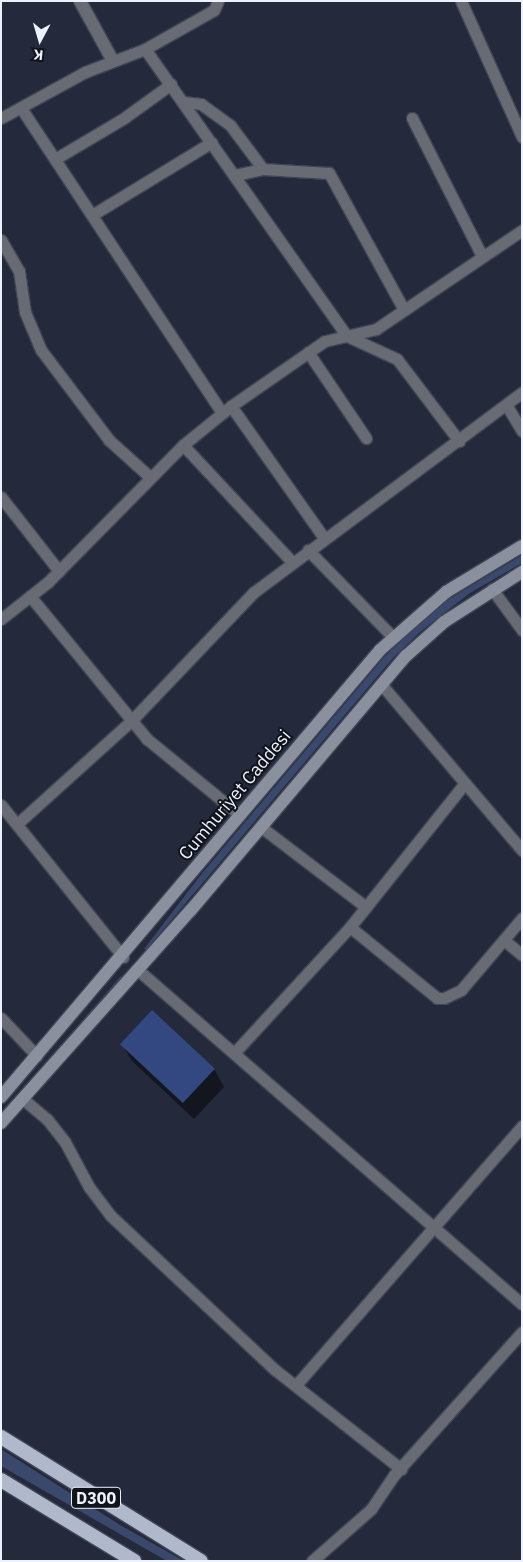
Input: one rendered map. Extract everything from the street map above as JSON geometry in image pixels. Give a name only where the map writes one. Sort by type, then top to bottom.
[{"type":"highway","name":"D300","points":[[1,1437],[201,1561]]},
{"type":"highway","name":"D300","points":[[1,1480],[134,1561]]},
{"type":"main road","name":"Cumhuriyet Caddesi","points":[[1,1097],[393,637],[446,592],[522,546]]},
{"type":"main road","points":[[1,1124],[138,970],[381,684],[426,637],[492,589],[522,572]]},
{"type":"main road","points":[[122,957],[138,970]]},
{"type":"street","points":[[80,1],[113,61]]},
{"type":"street","points":[[1,118],[86,72],[145,49],[214,10],[218,1]]},
{"type":"street","points":[[461,1],[522,137]]},
{"type":"street","points":[[145,49],[347,336],[397,359],[459,441]]},
{"type":"street","points":[[55,159],[124,118],[171,84]]},
{"type":"street","points":[[183,102],[201,104],[230,125],[263,169]]},
{"type":"street","points":[[21,108],[222,413]]},
{"type":"street","points":[[412,118],[482,256]]},
{"type":"street","points":[[92,215],[212,142]]},
{"type":"street","points":[[235,175],[263,169],[312,170],[329,173],[404,310]]},
{"type":"street","points":[[1,619],[59,571],[134,497],[150,477],[183,445],[231,406],[325,341],[376,329],[522,230]]},
{"type":"street","points":[[1,240],[19,271],[25,312],[41,350],[109,440],[150,477]]},
{"type":"street","points":[[308,352],[366,438]]},
{"type":"street","points":[[16,824],[131,720],[254,592],[324,538],[507,406],[522,392]]},
{"type":"street","points":[[231,406],[324,538]]},
{"type":"street","points":[[507,406],[522,430]]},
{"type":"street","points":[[183,445],[292,562]]},
{"type":"street","points":[[1,497],[59,571]]},
{"type":"street","points":[[308,550],[393,637]]},
{"type":"street","points":[[492,589],[522,630]]},
{"type":"street","points":[[30,596],[147,738],[240,815]]},
{"type":"street","points":[[381,684],[522,850]]},
{"type":"street","points":[[235,1052],[350,927],[465,784]]},
{"type":"street","points":[[1,805],[122,957]]},
{"type":"street","points":[[261,827],[366,907]]},
{"type":"street","points":[[350,927],[436,998],[444,998],[461,990],[522,918]]},
{"type":"street","points":[[504,940],[522,955]]},
{"type":"street","points":[[138,970],[235,1052],[522,1304]]},
{"type":"street","points":[[1,1018],[37,1056]]},
{"type":"street","points":[[23,1099],[47,1118],[66,1142],[88,1187],[111,1216],[274,1369],[401,1469]]},
{"type":"street","points":[[296,1385],[432,1226],[522,1126]]},
{"type":"street","points":[[312,1561],[371,1509],[401,1469],[522,1332]]},
{"type":"shaded area","points":[[522,555],[522,563],[470,593],[420,632],[393,658],[146,950],[144,949],[203,872],[385,656],[441,604]]},
{"type":"shaded area","points":[[121,976],[124,979],[38,1079],[34,1076]]},
{"type":"shaded area","points":[[1,1449],[120,1525],[184,1561],[167,1561],[1,1466]]},
{"type":"building","points":[[152,1010],[215,1069],[183,1103],[120,1044]]}]
